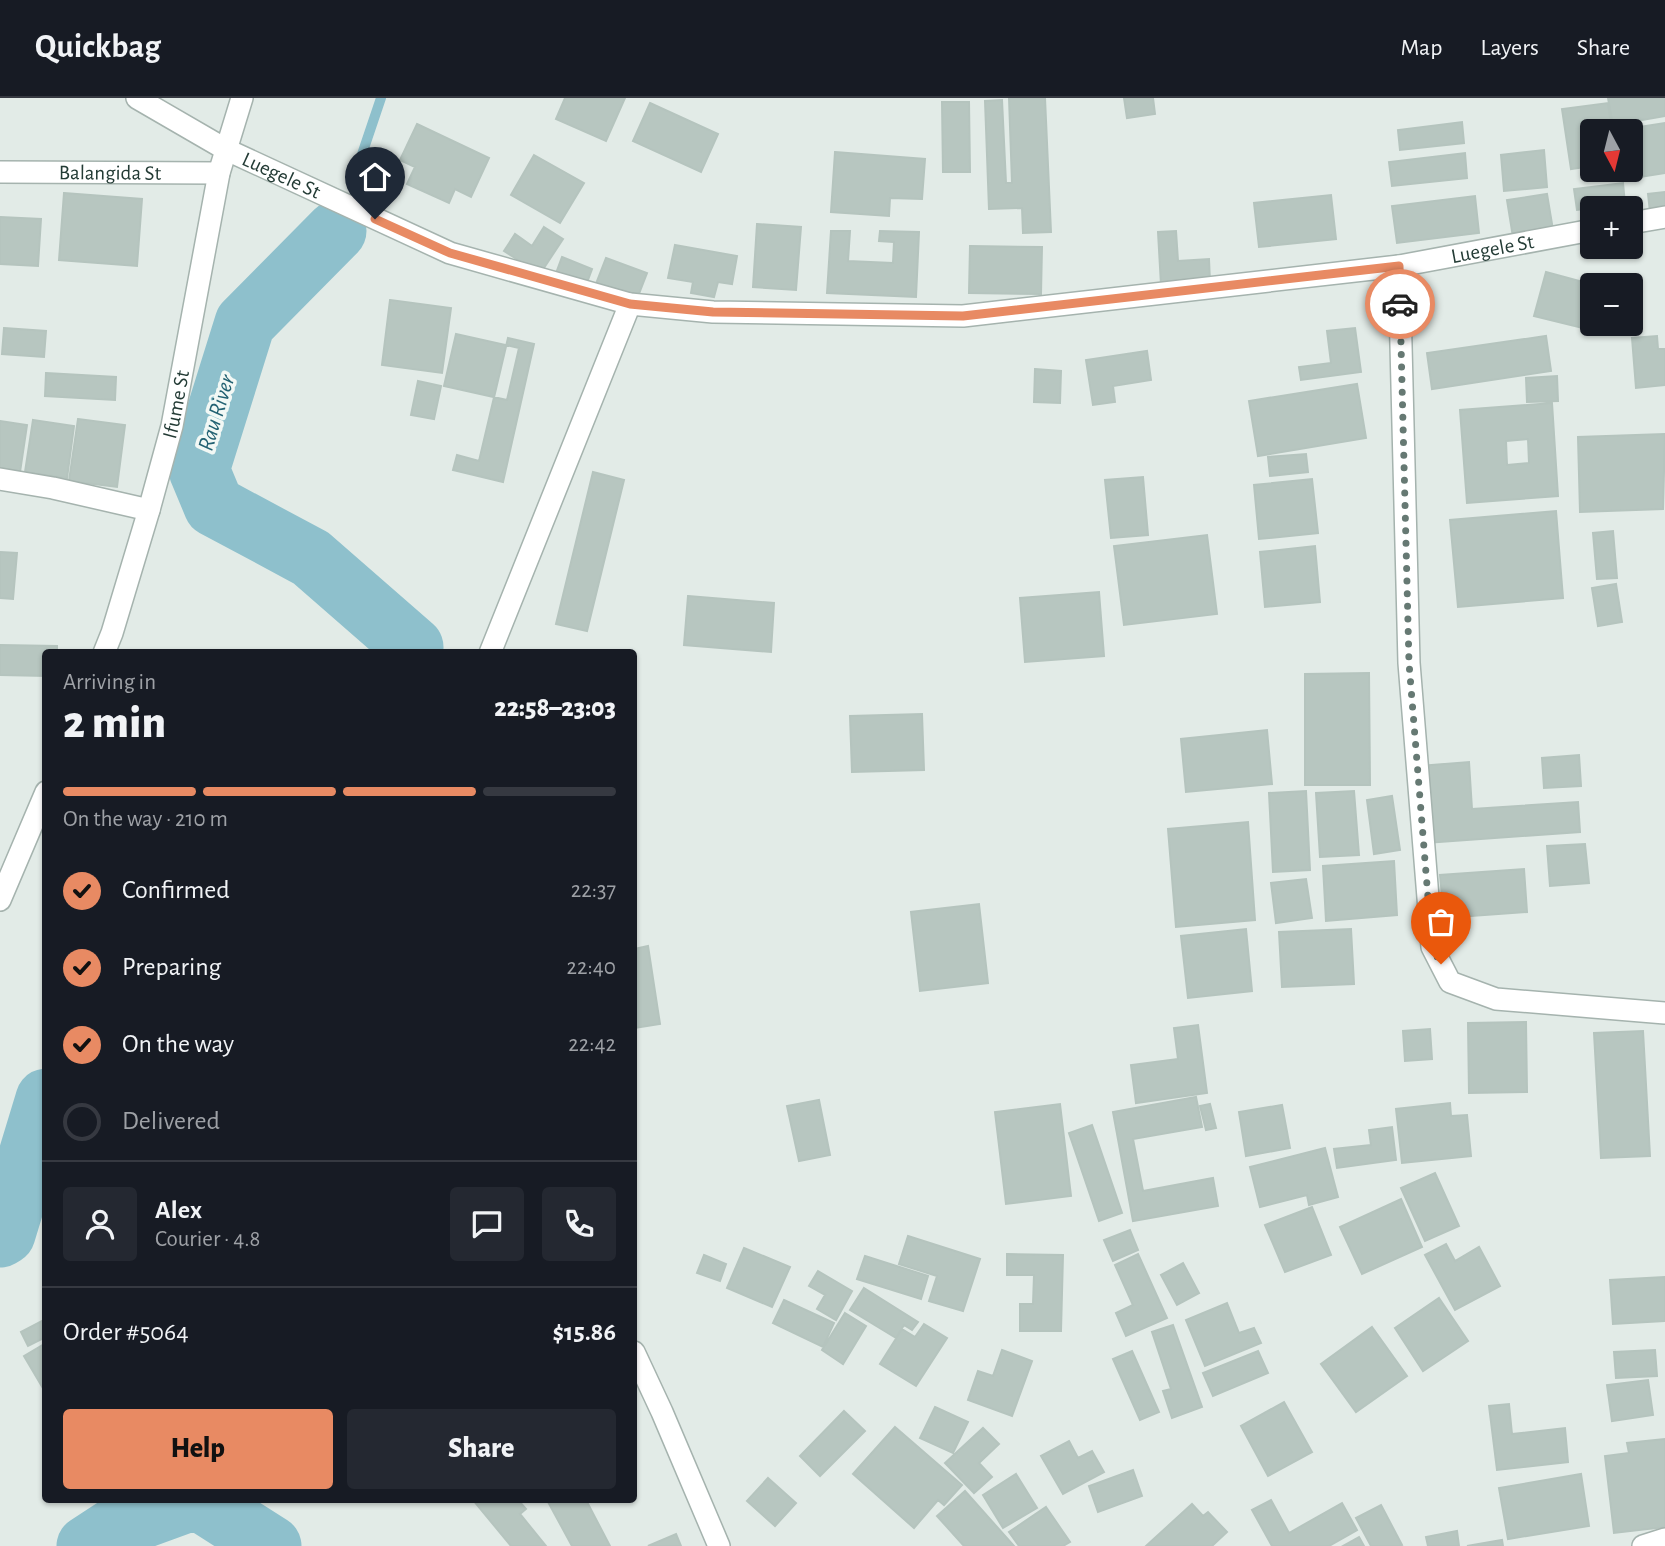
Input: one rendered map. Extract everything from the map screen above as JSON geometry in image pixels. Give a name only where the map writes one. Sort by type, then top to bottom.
[{"type":"street","name":"Luegele St","points":[[137,98],[225,149],[450,253],[630,304],[713,312],[963,316],[1399,266],[1580,232]]},
{"type":"street","name":"Ifume St","points":[[106,649],[172,426],[219,173],[242,98]]},
{"type":"street","name":"Balangida St","points":[[0,172],[219,173]]},
{"type":"street","points":[[1643,221],[1665,217]]},
{"type":"street","points":[[1399,266],[1409,663],[1432,947],[1450,982],[1496,999],[1665,1013]]},
{"type":"street","points":[[492,649],[630,304]]},
{"type":"street","points":[[0,479],[149,510]]},
{"type":"street","points":[[0,900],[42,801]]},
{"type":"street","points":[[637,1358],[719,1546]]},
{"type":"street","points":[[1643,1546],[1665,1539]]},
{"type":"building","points":[[565,98],[625,98],[606,141],[556,119]]},
{"type":"building","points":[[1009,98],[1045,98],[1051,232],[1023,233],[1022,208],[989,209],[985,101],[1002,100],[1006,183],[1012,183]]},
{"type":"building","points":[[1124,98],[1153,98],[1155,114],[1127,118]]},
{"type":"building","points":[[1608,98],[1665,98],[1665,116],[1643,120],[1612,119]]},
{"type":"building","points":[[942,102],[969,102],[970,172],[943,172]]},
{"type":"building","points":[[650,103],[718,134],[701,172],[633,141]]},
{"type":"building","points":[[1608,103],[1610,119],[1580,119],[1580,168],[1571,169],[1562,109]]},
{"type":"building","points":[[1462,122],[1464,143],[1400,150],[1398,130]]},
{"type":"building","points":[[1665,123],[1665,173],[1643,176],[1643,126]]},
{"type":"building","points":[[417,124],[489,158],[471,197],[455,189],[449,203],[407,184],[415,167],[400,160]]},
{"type":"building","points":[[1544,150],[1547,187],[1504,191],[1501,155]]},
{"type":"building","points":[[835,152],[925,159],[922,199],[890,198],[889,216],[831,212]]},
{"type":"building","points":[[1465,153],[1467,178],[1392,186],[1389,162]]},
{"type":"building","points":[[534,155],[584,183],[560,223],[511,195]]},
{"type":"building","points":[[1623,183],[1624,196],[1580,196],[1580,210],[1577,210],[1574,189]]},
{"type":"building","points":[[1665,192],[1665,210],[1650,212],[1648,194]]},
{"type":"building","points":[[64,193],[142,199],[137,266],[59,260]]},
{"type":"building","points":[[1547,194],[1553,230],[1513,237],[1507,200]]},
{"type":"building","points":[[1331,195],[1336,239],[1259,247],[1254,203]]},
{"type":"building","points":[[1475,196],[1479,233],[1397,243],[1392,206]]},
{"type":"building","points":[[0,217],[41,219],[38,266],[0,264]]},
{"type":"building","points":[[757,224],[801,227],[796,290],[753,287]]},
{"type":"building","points":[[544,227],[563,239],[540,274],[504,251],[515,234],[532,246]]},
{"type":"building","points":[[831,231],[850,231],[848,261],[893,263],[894,242],[879,241],[880,231],[919,232],[916,297],[827,293]]},
{"type":"building","points":[[1176,231],[1178,261],[1209,259],[1210,282],[1161,285],[1158,232]]},
{"type":"building","points":[[675,245],[737,256],[732,284],[718,282],[714,297],[691,293],[693,282],[668,278]]},
{"type":"building","points":[[970,246],[1042,247],[1041,294],[969,293]]},
{"type":"building","points":[[562,257],[592,269],[585,288],[555,276]]},
{"type":"building","points":[[606,258],[647,273],[635,304],[594,289]]},
{"type":"building","points":[[1546,272],[1580,281],[1580,327],[1534,316]]},
{"type":"building","points":[[390,300],[451,308],[442,373],[382,365]]},
{"type":"building","points":[[4,328],[46,331],[44,357],[2,354]]},
{"type":"building","points":[[1355,328],[1361,372],[1301,380],[1299,367],[1331,363],[1327,331]]},
{"type":"building","points":[[456,334],[519,348],[507,400],[444,386]]},
{"type":"building","points":[[1546,336],[1551,371],[1432,389],[1427,353]]},
{"type":"building","points":[[1657,336],[1658,349],[1665,349],[1665,385],[1636,388],[1632,338]]},
{"type":"building","points":[[508,338],[534,344],[503,482],[453,470],[457,455],[479,461]]},
{"type":"building","points":[[1147,351],[1151,380],[1113,386],[1115,402],[1093,405],[1086,360]]},
{"type":"building","points":[[1035,369],[1061,371],[1060,403],[1034,402]]},
{"type":"building","points":[[46,373],[116,377],[115,400],[45,396]]},
{"type":"building","points":[[1557,376],[1558,401],[1527,402],[1526,378]]},
{"type":"building","points":[[418,381],[441,386],[434,419],[411,415]]},
{"type":"building","points":[[1357,384],[1366,438],[1258,456],[1249,401]]},
{"type":"building","points":[[1552,403],[1558,496],[1467,503],[1460,410]],"holes":[[[1528,439],[1529,463],[1507,465],[1506,441]]]},
{"type":"building","points":[[78,419],[125,425],[117,487],[69,481]]},
{"type":"building","points":[[33,420],[74,426],[67,478],[25,472]]},
{"type":"building","points":[[0,421],[27,425],[20,472],[0,469]]},
{"type":"building","points":[[1665,434],[1663,509],[1580,512],[1578,437]]},
{"type":"building","points":[[1306,454],[1308,472],[1270,476],[1268,457]]},
{"type":"building","points":[[593,472],[624,480],[587,631],[556,624]]},
{"type":"building","points":[[1143,477],[1148,535],[1111,538],[1105,480]]},
{"type":"building","points":[[1312,479],[1318,533],[1259,539],[1254,485]]},
{"type":"building","points":[[1556,511],[1563,598],[1458,607],[1450,520]]},
{"type":"building","points":[[1613,531],[1617,578],[1597,579],[1593,533]]},
{"type":"building","points":[[1207,535],[1217,614],[1124,625],[1114,546]]},
{"type":"building","points":[[1315,546],[1320,602],[1265,607],[1260,552]]},
{"type":"building","points":[[0,552],[17,553],[13,599],[0,598]]},
{"type":"building","points":[[1616,584],[1622,622],[1598,626],[1592,588]]},
{"type":"building","points":[[1099,592],[1104,656],[1025,662],[1020,598]]},
{"type":"building","points":[[688,596],[774,603],[771,652],[684,645]]},
{"type":"building","points":[[0,645],[57,646],[57,649],[42,649],[42,676],[0,675]]},
{"type":"building","points":[[1369,673],[1370,785],[1305,785],[1305,674]]},
{"type":"building","points":[[922,714],[924,770],[852,772],[850,716]]},
{"type":"building","points":[[1267,730],[1272,784],[1186,792],[1181,739]]},
{"type":"building","points":[[1579,755],[1581,786],[1544,788],[1542,758]]},
{"type":"building","points":[[1469,762],[1472,809],[1578,802],[1580,832],[1426,843],[1420,766]]},
{"type":"building","points":[[1306,791],[1310,870],[1273,872],[1269,793]]},
{"type":"building","points":[[1354,791],[1359,855],[1320,857],[1316,793]]},
{"type":"building","points":[[1392,796],[1400,850],[1374,854],[1367,800]]},
{"type":"building","points":[[1248,822],[1255,920],[1176,927],[1168,829]]},
{"type":"building","points":[[1585,844],[1589,883],[1550,886],[1547,846]]},
{"type":"building","points":[[1394,861],[1397,915],[1326,921],[1323,866]]},
{"type":"building","points":[[1524,869],[1527,912],[1444,918],[1440,875]]},
{"type":"building","points":[[1306,879],[1312,918],[1276,923],[1271,883]]},
{"type":"building","points":[[979,904],[988,983],[920,991],[911,912]]},
{"type":"building","points":[[1246,929],[1252,991],[1188,998],[1181,936]]},
{"type":"building","points":[[1351,929],[1354,984],[1282,987],[1279,932]]},
{"type":"building","points":[[648,946],[660,1024],[637,1028],[637,948]]},
{"type":"building","points":[[1526,1022],[1527,1092],[1469,1093],[1468,1023]]},
{"type":"building","points":[[1198,1025],[1207,1093],[1136,1103],[1131,1065],[1178,1059],[1174,1028]]},
{"type":"building","points":[[1430,1029],[1432,1059],[1405,1061],[1403,1031]]},
{"type":"building","points":[[1643,1031],[1650,1156],[1601,1158],[1594,1033]]},
{"type":"building","points":[[1196,1097],[1202,1127],[1133,1139],[1143,1191],[1213,1178],[1218,1206],[1133,1221],[1113,1112]]},
{"type":"building","points":[[819,1100],[830,1155],[799,1161],[787,1106]]},
{"type":"building","points":[[1450,1103],[1451,1116],[1467,1115],[1471,1156],[1402,1163],[1396,1109]]},
{"type":"building","points":[[1060,1104],[1071,1196],[1006,1204],[995,1112]]},
{"type":"building","points":[[1210,1104],[1216,1128],[1206,1130],[1200,1106]]},
{"type":"building","points":[[1282,1105],[1290,1148],[1246,1156],[1239,1112]]},
{"type":"building","points":[[1092,1125],[1122,1213],[1099,1221],[1069,1133]]},
{"type":"building","points":[[1392,1127],[1396,1160],[1337,1168],[1334,1149],[1371,1145],[1369,1130]]},
{"type":"building","points":[[1325,1148],[1338,1197],[1309,1205],[1307,1195],[1260,1207],[1250,1167]]},
{"type":"building","points":[[1435,1173],[1459,1226],[1425,1241],[1401,1188]]},
{"type":"building","points":[[1401,1199],[1422,1247],[1362,1274],[1340,1227]]},
{"type":"building","points":[[1312,1207],[1331,1255],[1285,1272],[1265,1225]]},
{"type":"building","points":[[1130,1230],[1138,1250],[1113,1261],[1104,1240]]},
{"type":"building","points":[[908,1236],[980,1259],[963,1311],[929,1301],[937,1276],[899,1264]]},
{"type":"building","points":[[1446,1244],[1455,1261],[1479,1247],[1500,1286],[1455,1310],[1425,1255]]},
{"type":"building","points":[[744,1248],[790,1267],[772,1307],[727,1288]]},
{"type":"building","points":[[1007,1254],[1063,1255],[1061,1331],[1020,1331],[1020,1304],[1033,1304],[1034,1275],[1007,1275]]},
{"type":"building","points":[[1138,1254],[1167,1318],[1126,1336],[1116,1313],[1133,1305],[1115,1265]]},
{"type":"building","points":[[704,1255],[726,1264],[720,1281],[697,1273]]},
{"type":"building","points":[[865,1256],[928,1276],[921,1299],[857,1279]]},
{"type":"building","points":[[1183,1263],[1199,1293],[1177,1305],[1161,1275]]},
{"type":"building","points":[[818,1271],[852,1291],[836,1320],[817,1309],[825,1295],[809,1286]]},
{"type":"building","points":[[1665,1277],[1665,1321],[1613,1324],[1610,1280]]},
{"type":"building","points":[[864,1288],[918,1322],[912,1330],[904,1325],[896,1338],[850,1310]]},
{"type":"building","points":[[1439,1298],[1468,1341],[1423,1371],[1395,1328]]},
{"type":"building","points":[[784,1300],[834,1323],[823,1347],[773,1323]]},
{"type":"building","points":[[1227,1303],[1239,1333],[1254,1328],[1261,1343],[1205,1366],[1186,1320]]},
{"type":"building","points":[[845,1313],[866,1326],[843,1364],[822,1350]]},
{"type":"building","points":[[42,1321],[42,1339],[28,1346],[21,1332]]},
{"type":"building","points":[[924,1324],[947,1338],[916,1386],[880,1364],[902,1329],[915,1337]]},
{"type":"building","points":[[1173,1325],[1202,1407],[1172,1418],[1163,1391],[1171,1389],[1152,1332]]},
{"type":"building","points":[[1372,1327],[1407,1376],[1356,1412],[1321,1364]]},
{"type":"building","points":[[42,1345],[42,1387],[24,1356]]},
{"type":"building","points":[[1002,1350],[1032,1361],[1012,1416],[968,1400],[978,1371],[993,1376]]},
{"type":"building","points":[[1655,1350],[1657,1376],[1616,1378],[1614,1352]]},
{"type":"building","points":[[1132,1351],[1159,1412],[1140,1420],[1113,1359]]},
{"type":"building","points":[[1258,1351],[1268,1373],[1213,1396],[1203,1373]]},
{"type":"building","points":[[1648,1380],[1653,1415],[1612,1421],[1607,1385]]},
{"type":"building","points":[[1284,1402],[1312,1452],[1268,1476],[1241,1426]]},
{"type":"building","points":[[1509,1404],[1512,1434],[1565,1428],[1568,1462],[1497,1470],[1489,1406]]},
{"type":"building","points":[[935,1407],[968,1422],[953,1453],[920,1438]]},
{"type":"building","points":[[844,1411],[865,1431],[820,1476],[800,1456]]},
{"type":"building","points":[[895,1427],[962,1485],[944,1505],[938,1500],[914,1528],[853,1474]]},
{"type":"building","points":[[983,1428],[999,1444],[979,1463],[992,1477],[974,1493],[945,1463]]},
{"type":"building","points":[[1665,1439],[1665,1527],[1614,1533],[1605,1456],[1629,1453],[1627,1443]]},
{"type":"building","points":[[1069,1441],[1078,1458],[1092,1451],[1104,1472],[1063,1494],[1041,1456]]},
{"type":"building","points":[[1133,1470],[1142,1496],[1098,1512],[1089,1486]]},
{"type":"building","points":[[1016,1474],[1037,1508],[1003,1528],[983,1495]]},
{"type":"building","points":[[1581,1474],[1589,1526],[1508,1539],[1499,1488]]},
{"type":"building","points":[[768,1478],[796,1503],[775,1526],[747,1501]]},
{"type":"building","points":[[965,1491],[1014,1546],[964,1546],[937,1516]]},
{"type":"building","points":[[1271,1500],[1289,1533],[1342,1503],[1357,1530],[1329,1546],[1272,1546],[1252,1510]]},
{"type":"building","points":[[475,1503],[521,1503],[526,1509],[520,1514],[546,1546],[511,1546]]},
{"type":"building","points":[[549,1503],[588,1503],[610,1546],[572,1546]]},
{"type":"building","points":[[1192,1504],[1203,1516],[1208,1512],[1227,1532],[1212,1546],[1146,1546]]},
{"type":"building","points":[[1381,1505],[1402,1545],[1371,1546],[1356,1518]]},
{"type":"building","points":[[1046,1507],[1070,1542],[1063,1546],[1019,1546],[1009,1532]]},
{"type":"building","points":[[1457,1531],[1459,1546],[1428,1546],[1426,1537]]},
{"type":"building","points":[[676,1534],[681,1546],[648,1546]]},
{"type":"building","points":[[1359,1537],[1364,1546],[1343,1546]]},
{"type":"building","points":[[1502,1540],[1503,1546],[1467,1546]]},
{"type":"waterway","points":[[354,178],[381,98]]},
{"type":"waterway","name":"Rau River","points":[[336,231],[245,323],[199,470],[214,506],[311,558],[413,649]]},
{"type":"waterway","name":"Rau River","points":[[0,1237],[5,1234],[42,1112]]},
{"type":"waterway","name":"Rau River","points":[[87,1546],[113,1529],[184,1503]]},
{"type":"waterway","name":"Rau River","points":[[204,1503],[271,1546]]},
{"type":"way so far","points":[[1400,304],[1409,663],[1432,947],[1441,964]]},
{"type":"route","points":[[375,219],[450,253],[630,304],[713,312],[963,316],[1399,266],[1400,304]]}]
